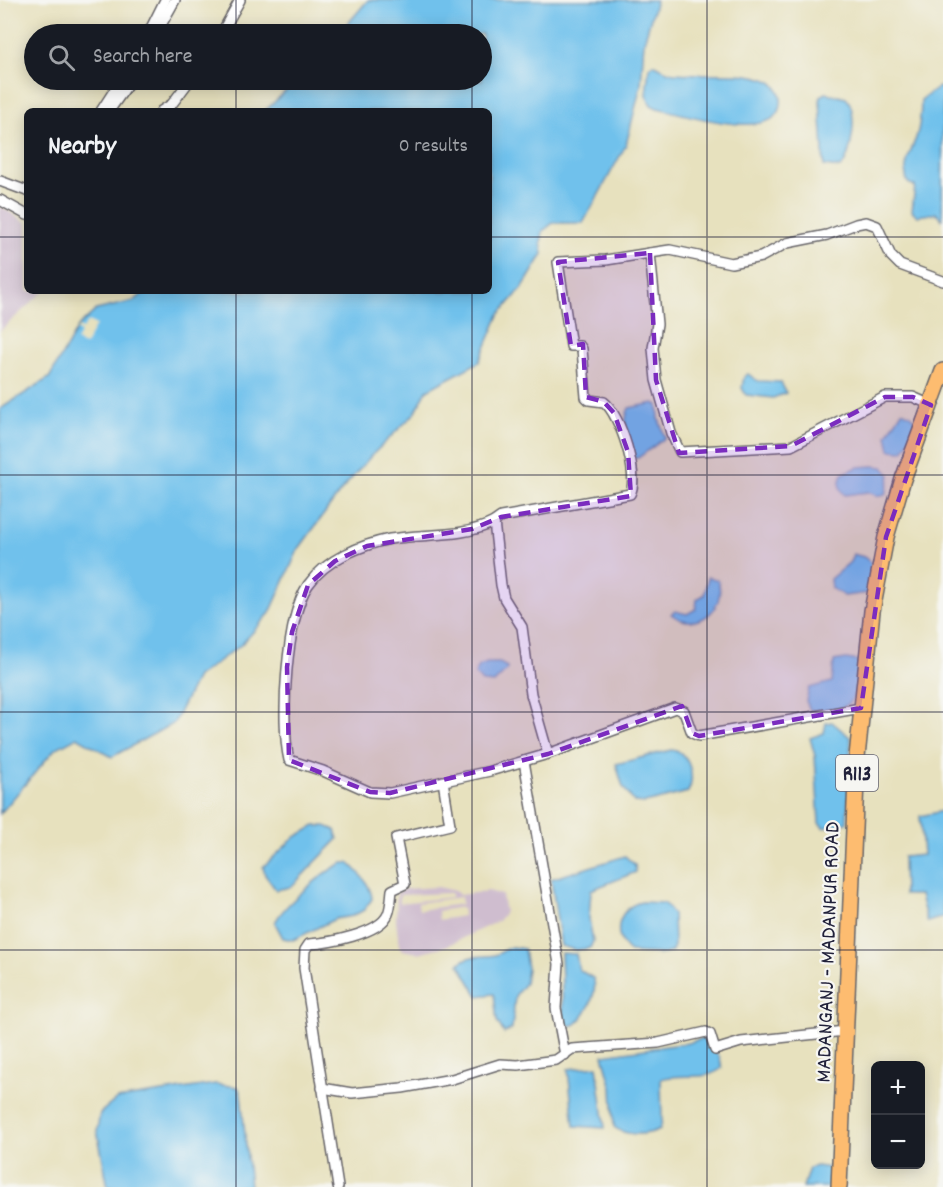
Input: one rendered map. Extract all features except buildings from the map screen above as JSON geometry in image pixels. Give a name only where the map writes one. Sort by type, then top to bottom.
[{"type":"main road","name":"MADANGANJ - MADANPUR ROAD","points":[[839,1187],[861,708],[872,611],[886,537],[903,479],[943,370]]},
{"type":"street","points":[[153,24],[165,0]]},
{"type":"street","points":[[162,24],[175,0]]},
{"type":"street","points":[[226,24],[240,0]]},
{"type":"street","points":[[103,108],[115,90]]},
{"type":"street","points":[[111,108],[123,90]]},
{"type":"street","points":[[165,108],[172,104],[182,90]]},
{"type":"street","points":[[0,181],[24,190]]},
{"type":"street","points":[[0,200],[24,213]]},
{"type":"street","points":[[861,708],[699,736],[692,733],[684,711],[675,708],[524,761],[377,794],[289,760],[286,677],[292,632],[308,585],[320,572],[349,552],[392,539],[472,529],[494,522],[501,517],[630,494],[633,478],[630,459],[614,412],[604,402],[586,397],[584,356],[580,346],[571,346],[558,262],[606,260],[670,250],[731,263],[762,257],[788,243],[827,235],[866,222],[877,226],[891,256],[900,265],[943,281]]},
{"type":"street","points":[[650,253],[657,324],[653,348],[656,380],[662,406],[680,452],[791,446],[885,397],[913,397],[931,405]]},
{"type":"street","points":[[494,522],[504,598],[522,627],[531,694],[548,754]]},
{"type":"street","points":[[524,761],[559,964],[556,1008],[565,1055]]},
{"type":"street","points":[[338,1187],[304,968],[304,950],[309,944],[358,935],[384,921],[389,913],[392,890],[405,884],[396,838],[450,825],[443,781]]},
{"type":"street","points":[[322,1088],[352,1093],[402,1088],[452,1079],[500,1064],[549,1061],[565,1055],[572,1049],[658,1043],[706,1032],[710,1035],[715,1050],[741,1042],[845,1031]]},
{"type":"highlighted area","points":[[650,253],[656,380],[679,453],[791,446],[885,397],[913,397],[931,405],[886,537],[861,708],[699,736],[692,733],[682,706],[548,754],[390,793],[370,792],[289,760],[287,667],[292,632],[308,585],[335,561],[367,546],[472,529],[501,517],[631,496],[628,452],[614,413],[604,402],[586,397],[583,344],[571,346],[558,262]]},
{"type":"shaded area","points":[[0,206],[24,221],[24,294],[41,294],[0,331]]},
{"type":"shaded area","points":[[438,887],[456,891],[459,895],[489,891],[502,895],[505,912],[498,921],[446,946],[418,953],[402,950],[399,946],[396,920],[397,893],[404,889]],"holes":[[[451,893],[451,897],[400,903],[400,895]],[[461,897],[462,904],[419,910],[418,903]],[[462,907],[463,916],[439,920],[438,911]]]},
{"type":"water","points":[[368,0],[656,0],[644,42],[641,85],[626,145],[583,223],[553,223],[543,231],[541,242],[543,254],[523,287],[499,315],[479,362],[427,390],[415,413],[371,456],[340,492],[298,550],[270,613],[242,644],[197,677],[174,723],[112,757],[77,737],[55,749],[0,814],[0,409],[49,378],[78,327],[96,310],[134,301],[142,294],[492,294],[492,108],[268,108],[287,90],[492,90],[492,24],[348,24]]},
{"type":"water","points":[[653,64],[674,73],[736,74],[760,77],[771,82],[779,91],[781,99],[778,113],[767,121],[750,124],[708,120],[657,108],[651,105],[646,95],[649,67]]},
{"type":"water","points":[[939,87],[943,88],[942,220],[937,213],[918,216],[912,211],[915,186],[908,183],[906,178],[908,160],[918,129],[921,100]]},
{"type":"water","points":[[826,93],[846,98],[852,112],[851,145],[840,168],[824,166],[820,101],[821,96]]},
{"type":"water","points":[[748,374],[758,381],[781,382],[786,393],[773,398],[746,395],[742,388],[744,377]]},
{"type":"water","points":[[654,403],[658,405],[659,419],[665,438],[638,458],[633,458],[626,427],[629,408]]},
{"type":"water","points":[[902,411],[911,415],[919,425],[903,451],[890,450],[887,435]]},
{"type":"water","points":[[858,467],[883,467],[890,475],[886,494],[878,496],[868,492],[845,495],[843,493],[840,485],[842,474]]},
{"type":"water","points":[[853,554],[864,557],[874,565],[869,593],[844,596],[831,588],[830,579],[850,562]]},
{"type":"water","points":[[708,577],[718,580],[720,591],[714,609],[708,615],[700,620],[691,621],[671,614],[675,611],[687,614],[696,609],[697,599],[704,595]]},
{"type":"water","points":[[846,659],[859,661],[856,686],[850,702],[836,710],[810,710],[806,701],[809,688],[832,682],[834,661]]},
{"type":"water","points":[[487,663],[500,663],[507,667],[507,670],[494,683],[482,682],[475,674],[479,666]]},
{"type":"water","points":[[832,722],[851,738],[847,822],[824,828],[819,823],[815,756],[810,738],[824,733],[826,723]]},
{"type":"water","points":[[671,750],[682,755],[689,766],[691,779],[688,792],[645,803],[634,802],[623,787],[616,764]]},
{"type":"water","points":[[943,811],[943,917],[927,922],[920,895],[904,895],[903,857],[923,855],[920,816]]},
{"type":"water","points":[[315,826],[325,826],[335,830],[338,839],[291,887],[276,890],[265,875],[263,867],[295,837]]},
{"type":"water","points":[[625,856],[635,865],[636,872],[591,890],[589,919],[593,941],[590,948],[576,950],[561,946],[551,879]]},
{"type":"water","points":[[343,863],[349,863],[353,867],[364,879],[369,889],[372,899],[364,910],[353,916],[335,919],[293,940],[283,938],[275,923],[286,907],[305,889]]},
{"type":"water","points":[[642,902],[664,903],[673,914],[674,946],[671,952],[664,954],[630,952],[624,946],[619,931],[622,916],[627,909]]},
{"type":"water","points":[[512,947],[524,949],[527,968],[525,983],[515,996],[512,1029],[504,1033],[497,1021],[494,994],[478,996],[459,964],[468,958],[495,955]]},
{"type":"water","points":[[561,953],[576,954],[579,970],[593,978],[594,984],[590,1005],[582,1018],[572,1026],[565,1024],[563,1016]]},
{"type":"water","points":[[706,1037],[720,1058],[722,1068],[708,1075],[661,1079],[662,1121],[660,1129],[636,1134],[614,1127],[612,1088],[603,1055],[688,1043]]},
{"type":"water","points":[[597,1066],[605,1128],[574,1126],[568,1069]]},
{"type":"water","points":[[215,1084],[238,1087],[241,1094],[250,1187],[108,1187],[97,1130],[100,1113],[117,1099]]},
{"type":"water","points":[[816,1166],[831,1168],[835,1187],[803,1187],[809,1168]]},
{"type":"pier","points":[[88,321],[96,325],[85,345],[76,341],[81,332],[77,330],[78,327],[83,329]]}]
